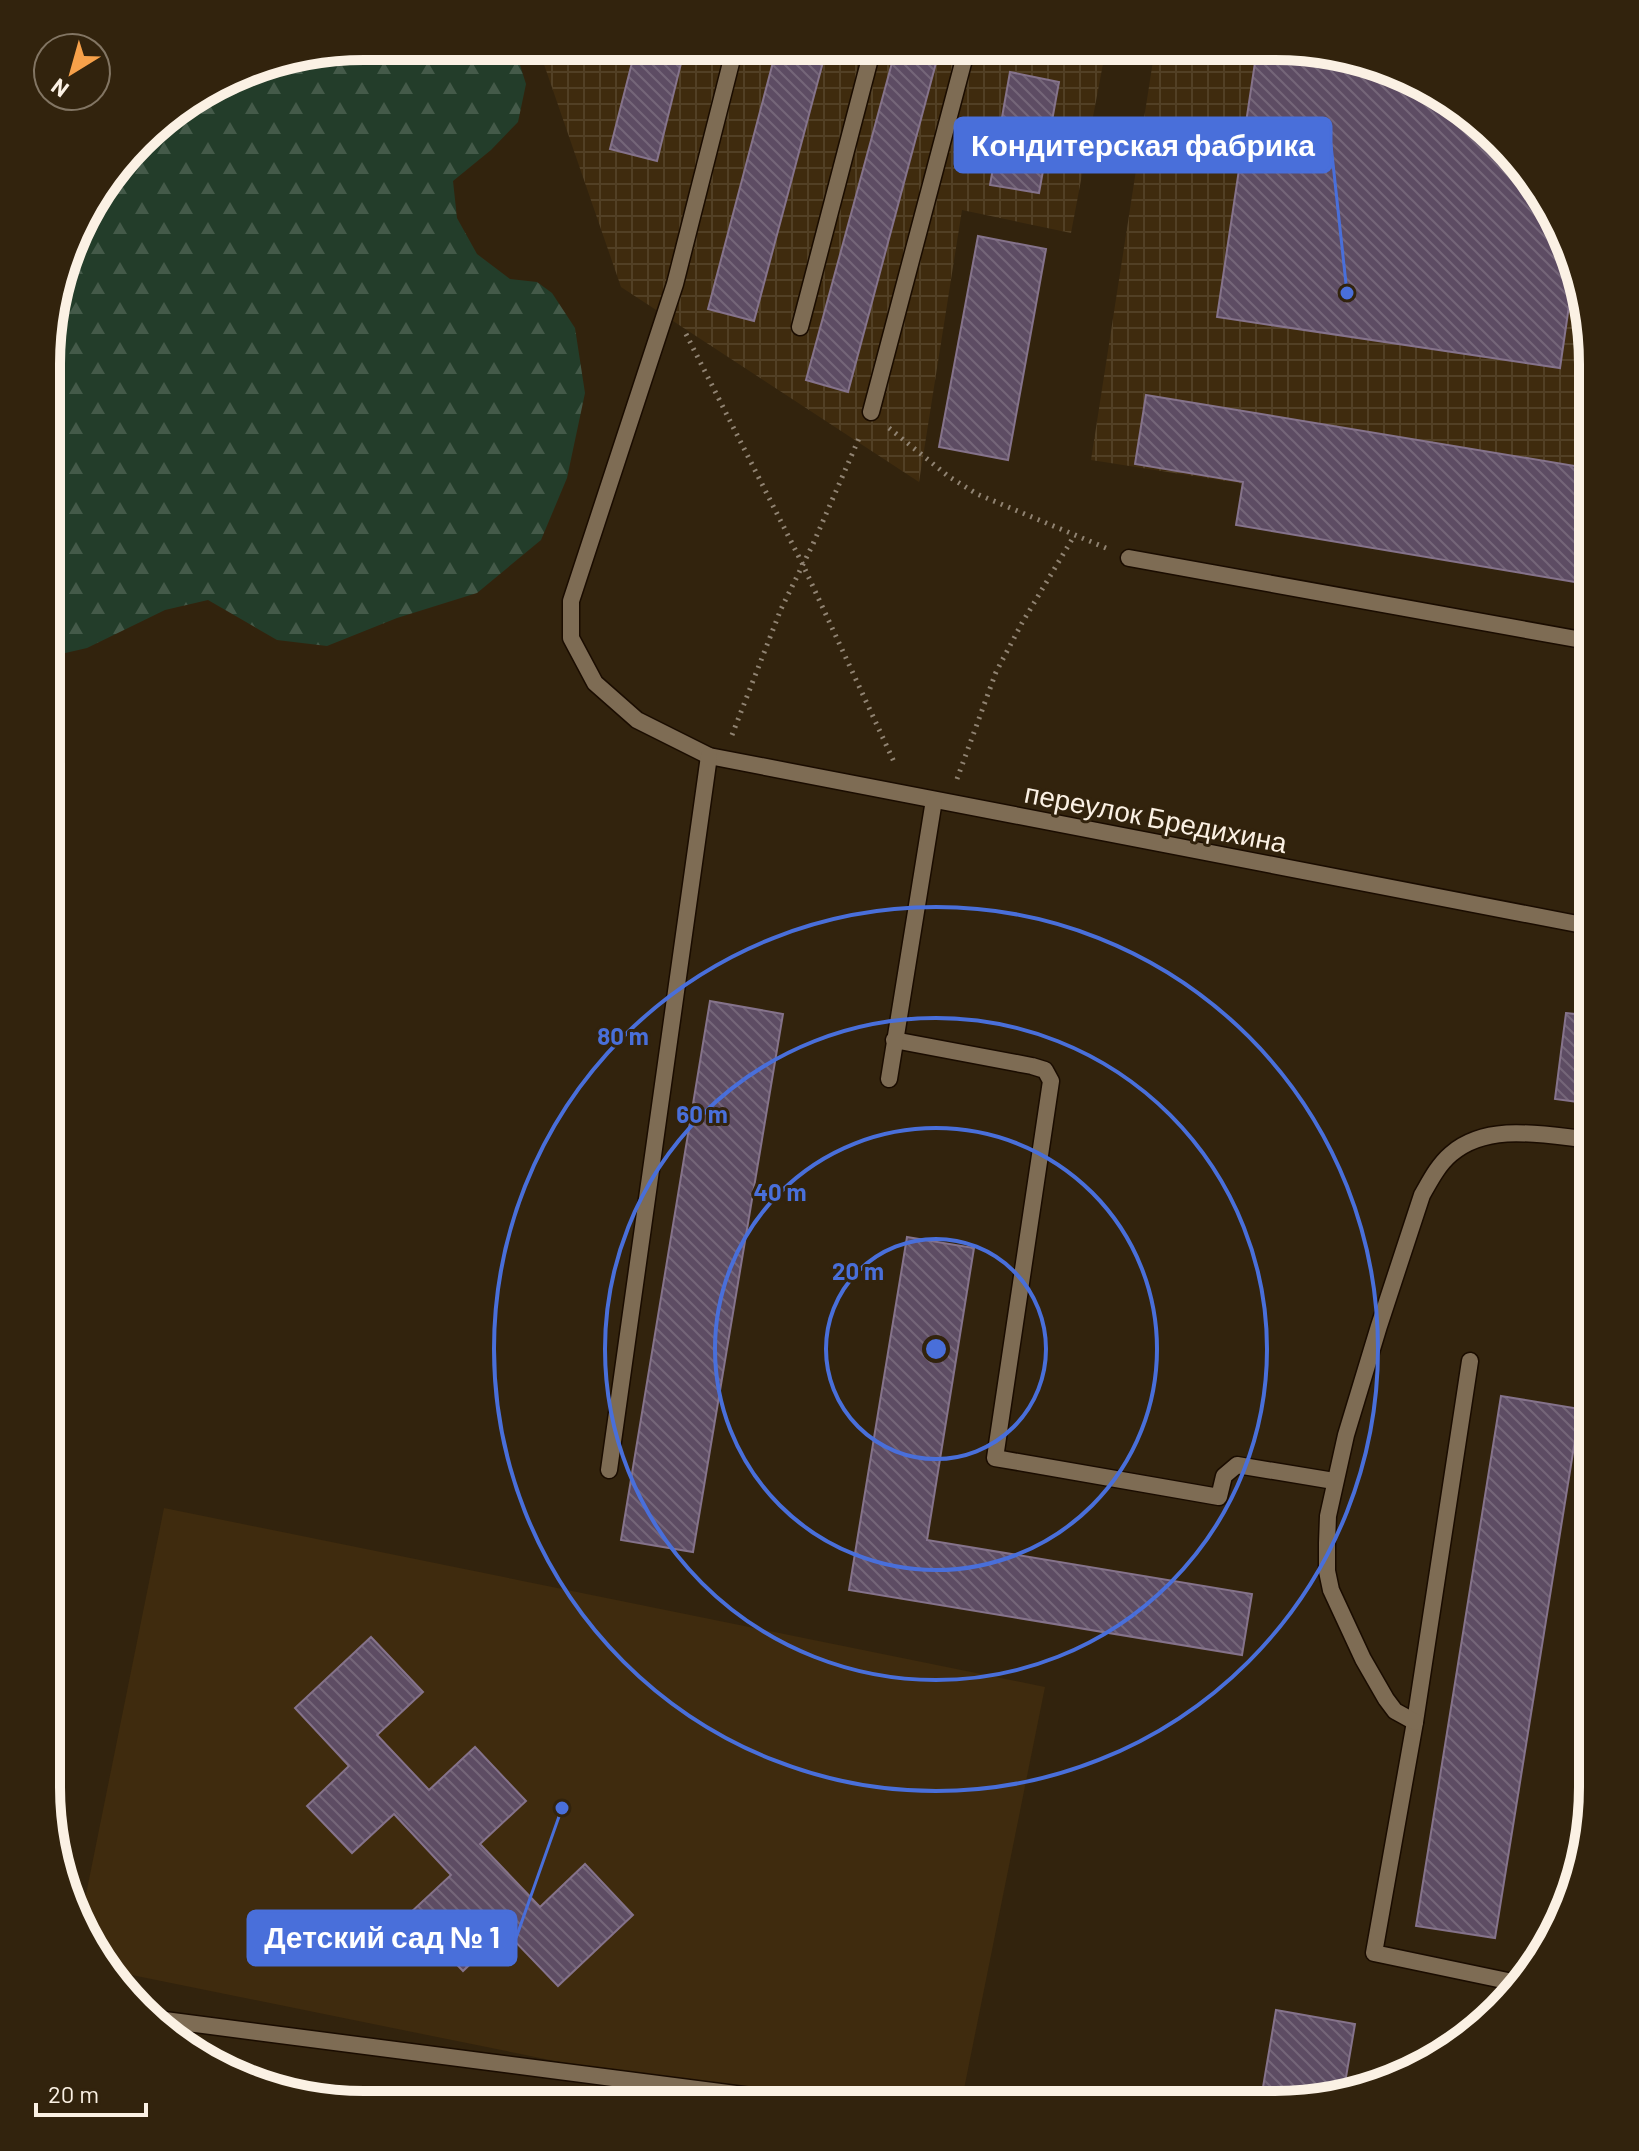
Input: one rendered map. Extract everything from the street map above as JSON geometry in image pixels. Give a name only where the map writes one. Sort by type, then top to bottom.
[{"type":"lane","name":"переулок Бредихина","points":[[732,60],[670,301],[571,601],[571,638],[595,683],[637,720],[716,757],[1579,924]]},
{"type":"lane","points":[[800,327],[870,60]]},
{"type":"lane","points":[[871,412],[964,60]]},
{"type":"lane","points":[[1129,558],[1579,639]]},
{"type":"lane","points":[[609,1470],[716,757]]},
{"type":"lane","points":[[889,1079],[941,802]]},
{"type":"lane","points":[[894,1040],[1032,1066],[1045,1070],[1051,1081],[995,1458],[1219,1497],[1224,1476],[1237,1465],[1334,1481]]},
{"type":"lane","points":[[1415,1722],[1395,1711],[1386,1699],[1363,1659],[1331,1590],[1327,1571],[1328,1516],[1346,1435],[1422,1195],[1434,1174],[1450,1155],[1469,1141],[1486,1136],[1516,1133],[1579,1139]]},
{"type":"lane","points":[[1470,1361],[1415,1722],[1374,1953],[1509,1981]]},
{"type":"lane","points":[[169,2021],[713,2091]]},
{"type":"path","points":[[670,301],[803,565],[909,796]]},
{"type":"path","points":[[716,757],[871,412],[919,454],[967,488],[1129,558]]},
{"type":"path","points":[[941,802],[996,672],[1074,536]]},
{"type":"shaded area","points":[[542,60],[1104,60],[1071,233],[962,210],[919,482],[621,287]]},
{"type":"shaded area","points":[[1153,60],[1315,63],[1354,70],[1410,91],[1476,135],[1504,163],[1548,229],[1569,285],[1578,344],[1579,489],[1572,535],[1091,460]]},
{"type":"shaded area","points":[[164,1508],[1045,1687],[964,2091],[703,2091],[124,1973],[91,1922],[84,1905]]},
{"type":"green space","points":[[518,60],[526,84],[518,122],[491,150],[453,181],[457,218],[477,254],[510,279],[537,282],[552,293],[575,328],[585,393],[567,478],[541,540],[477,593],[397,618],[327,646],[277,640],[208,600],[165,610],[87,648],[60,654],[61,344],[66,305],[76,266],[91,229],[111,195],[135,163],[163,135],[229,91],[266,76],[305,66],[344,61]]},
{"type":"building","points":[[633,60],[682,60],[657,161],[610,149]]},
{"type":"building","points":[[774,60],[824,60],[754,321],[708,309]]},
{"type":"building","points":[[893,60],[937,60],[848,392],[806,380]]},
{"type":"building","points":[[1255,60],[1315,63],[1354,70],[1410,91],[1444,111],[1476,135],[1504,163],[1528,195],[1548,229],[1571,294],[1560,368],[1217,317]]},
{"type":"building","points":[[1010,72],[1059,82],[1039,193],[990,185]]},
{"type":"building","points":[[978,236],[1046,249],[1008,460],[939,447]]},
{"type":"building","points":[[1146,395],[1579,467],[1579,583],[1236,525],[1243,482],[1135,464]]},
{"type":"building","points":[[710,1001],[783,1014],[693,1552],[621,1540]]},
{"type":"building","points":[[1566,1013],[1579,1014],[1579,1102],[1555,1099]]},
{"type":"building","points":[[907,1237],[974,1248],[927,1540],[1252,1594],[1242,1655],[849,1590]]},
{"type":"building","points":[[1501,1396],[1579,1409],[1495,1938],[1416,1926]]},
{"type":"building","points":[[371,1637],[423,1692],[377,1735],[429,1790],[475,1747],[526,1801],[480,1844],[540,1907],[585,1864],[633,1915],[558,1986],[505,1931],[463,1971],[409,1914],[451,1875],[394,1814],[352,1853],[307,1806],[349,1766],[295,1708]]},
{"type":"building","points":[[1276,2010],[1355,2024],[1345,2083],[1262,2091]]},
{"type":"place","name":"Кондитерская фабрика","points":[[1347,293]]},
{"type":"place","name":"Детский сад № 1","points":[[562,1808]]}]
